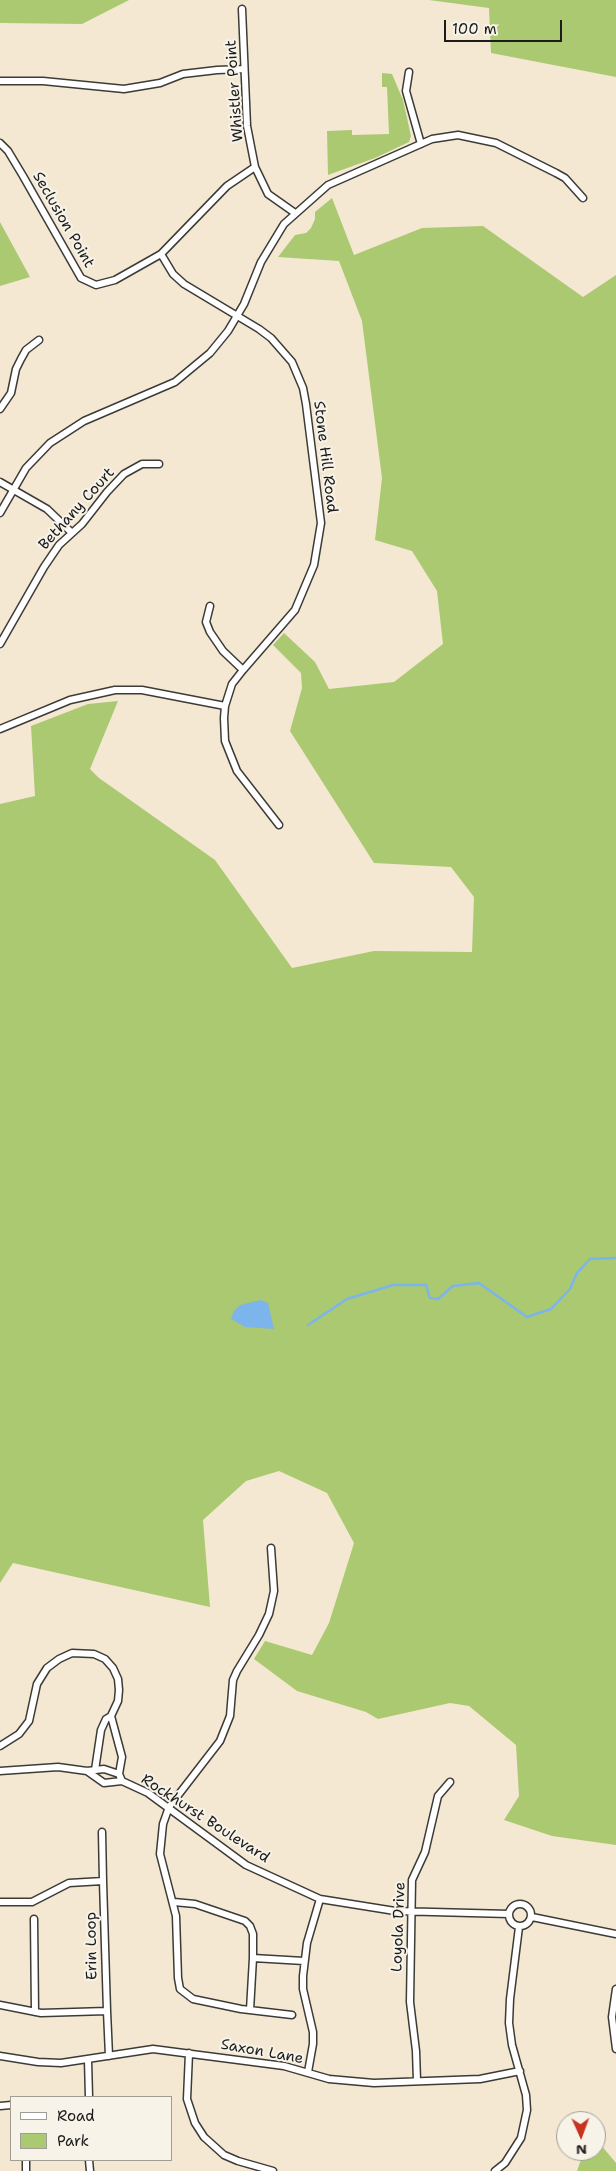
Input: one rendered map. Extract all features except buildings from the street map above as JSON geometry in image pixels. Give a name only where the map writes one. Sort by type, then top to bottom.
[{"type":"street","name":"Whistler Point","points":[[242,9],[248,137],[255,167],[268,194],[295,213]]},
{"type":"street","points":[[0,82],[44,81],[124,89],[160,83],[183,74],[244,69]]},
{"type":"street","points":[[409,72],[406,90],[421,144]]},
{"type":"street","points":[[0,513],[12,489],[36,455],[65,432],[84,421],[160,390],[200,363],[220,342],[237,316],[269,248],[284,224],[328,185],[358,174],[421,144],[439,138],[458,135],[496,143],[565,178],[583,198]]},
{"type":"street","name":"Seclusion Point","points":[[0,143],[8,151],[23,176],[80,278],[88,283],[104,284],[162,254],[227,186],[255,167]]},
{"type":"street","name":"Stone Hill Road","points":[[162,254],[178,279],[259,328],[271,338],[292,362],[306,404],[321,523],[314,565],[295,610],[232,684],[225,706],[225,741],[232,761],[237,771],[279,825]]},
{"type":"street","points":[[0,409],[11,393],[20,359],[26,350],[39,340]]},
{"type":"street","name":"Bethany Court","points":[[0,644],[53,552],[71,532],[82,524],[124,474],[142,464],[159,464]]},
{"type":"street","points":[[0,482],[47,509],[71,532]]},
{"type":"street","points":[[210,606],[206,622],[210,632],[223,651],[243,670]]},
{"type":"street","points":[[0,729],[70,700],[115,690],[158,692],[225,706]]},
{"type":"street","points":[[271,1548],[274,1580],[272,1603],[259,1635],[236,1670],[226,1728],[220,1741],[169,1807],[163,1824],[160,1854],[174,1902],[180,1989],[193,1999],[292,2016]]},
{"type":"street","points":[[0,1746],[19,1734],[29,1721],[37,1684],[43,1673],[59,1659],[72,1653],[94,1654],[105,1659],[113,1668],[118,1679],[119,1696],[111,1716],[106,1719],[101,1730],[95,1770]]},
{"type":"street","points":[[111,1716],[122,1757],[119,1774]]},
{"type":"street","name":"Rockhurst Boulevard","points":[[0,1771],[58,1767],[87,1771],[104,1769],[119,1774],[122,1782]]},
{"type":"street","name":"Rockhurst Boulevard","points":[[87,1771],[104,1782],[122,1782],[148,1793],[246,1865],[320,1899],[378,1909],[509,1914],[512,1908],[522,1904],[531,1910],[532,1917],[616,1934]]},
{"type":"street","name":"Loyola Drive","points":[[417,2081],[416,2051],[410,2002],[414,1873],[424,1852],[438,1796],[450,1782]]},
{"type":"street","name":"Erin Loop","points":[[102,1832],[110,2056]]},
{"type":"street","points":[[0,1902],[32,1902],[69,1883],[103,1881]]},
{"type":"street","points":[[308,2072],[313,2032],[303,1989],[304,1961],[320,1899]]},
{"type":"street","points":[[174,1902],[195,1904],[245,1921],[253,1934],[250,2010]]},
{"type":"street","points":[[509,1914],[511,1921],[519,1926],[529,1923],[532,1917]]},
{"type":"street","points":[[34,1919],[35,2012]]},
{"type":"street","points":[[495,2171],[505,2164],[513,2152],[522,2138],[526,2124],[526,2095],[509,2023],[519,1926]]},
{"type":"street","points":[[253,1958],[304,1961]]},
{"type":"street","points":[[616,1989],[612,2017],[616,2049]]},
{"type":"street","points":[[0,2005],[35,2012],[107,2011]]},
{"type":"street","name":"Saxon Lane","points":[[0,2056],[51,2063],[88,2060],[153,2049],[284,2066],[329,2079],[350,2082],[480,2079],[520,2071]]},
{"type":"street","points":[[189,2053],[187,2099],[194,2123],[213,2146],[231,2158],[273,2171]]},
{"type":"street","points":[[88,2060],[89,2096]]},
{"type":"green space","points":[[0,0],[129,0],[82,24],[0,23]]},
{"type":"green space","points":[[429,0],[616,0],[616,77],[491,53],[489,8]]},
{"type":"green space","points":[[382,73],[392,74],[403,100],[411,136],[409,142],[375,158],[328,175],[327,131],[352,130],[352,135],[389,134],[387,87],[382,87]]},
{"type":"green space","points":[[332,198],[354,255],[422,228],[483,226],[583,297],[616,275],[616,1845],[552,1836],[504,1820],[519,1796],[516,1745],[469,1706],[450,1703],[378,1719],[366,1712],[297,1691],[254,1659],[265,1641],[312,1655],[329,1623],[354,1543],[327,1493],[279,1471],[246,1481],[203,1520],[210,1607],[13,1563],[0,1583],[0,804],[35,796],[31,726],[88,704],[118,701],[90,769],[99,778],[215,860],[292,968],[374,951],[472,952],[474,897],[451,867],[374,863],[290,731],[302,688],[301,673],[273,645],[284,633],[315,662],[329,689],[394,682],[443,644],[437,591],[412,551],[375,540],[382,478],[362,321],[339,261],[278,257],[295,235],[306,233],[311,228],[315,219],[315,212]]},
{"type":"green space","points":[[0,222],[30,277],[0,286]]},
{"type":"green space","points":[[606,2151],[616,2163],[616,2171],[577,2171],[580,2161],[606,2161]]},
{"type":"water","points":[[261,1300],[268,1303],[274,1329],[245,1327],[231,1319],[234,1311],[240,1305]]},
{"type":"waterway","points":[[308,1325],[347,1299],[393,1285],[426,1285],[430,1298],[438,1299],[453,1286],[479,1283],[527,1317],[551,1309],[570,1289],[577,1273],[590,1259],[616,1258]]}]
